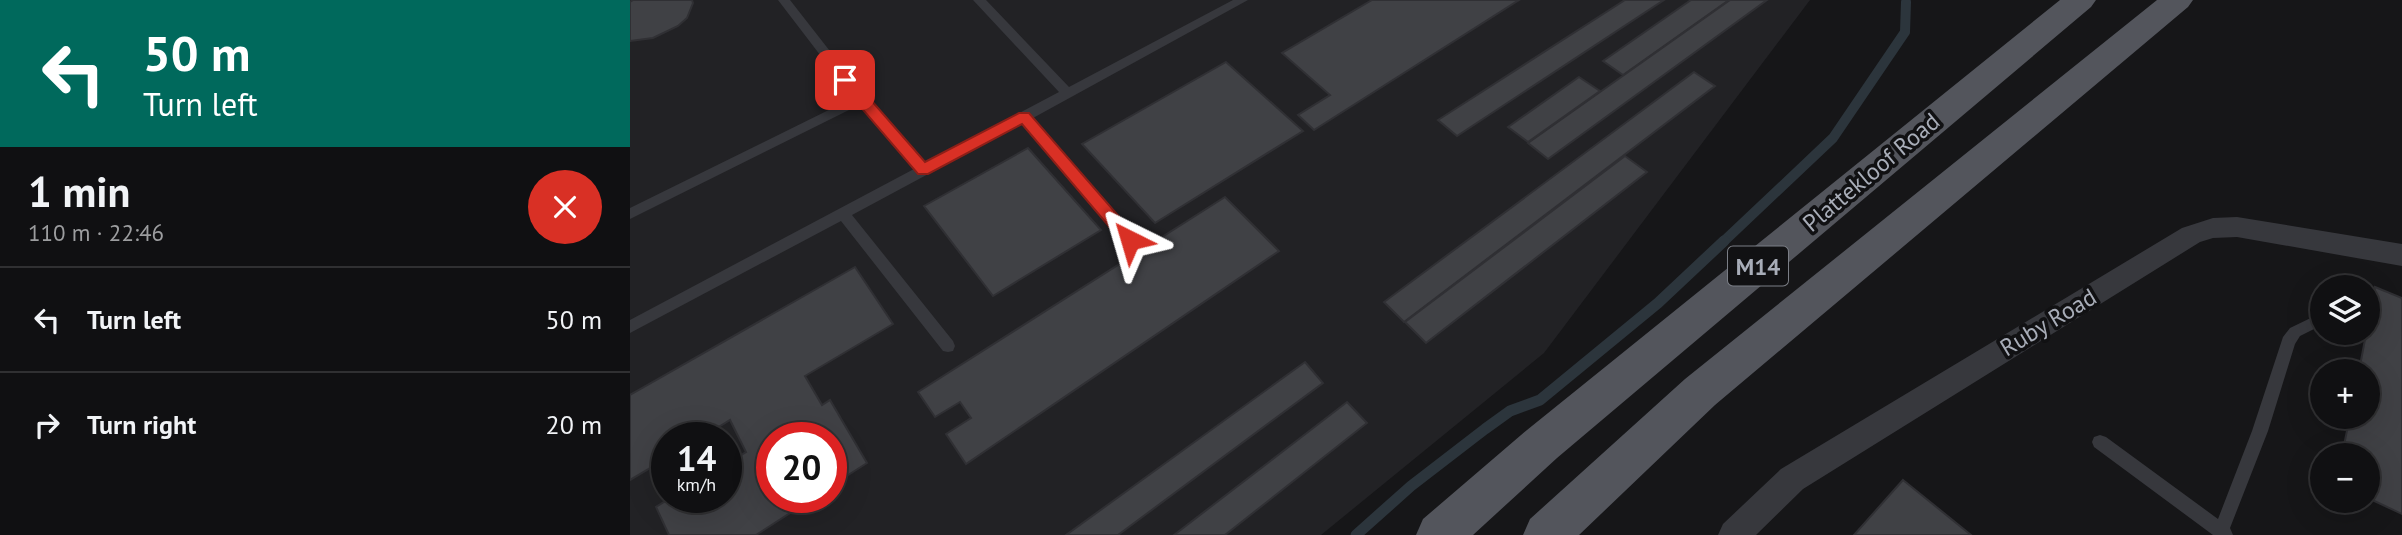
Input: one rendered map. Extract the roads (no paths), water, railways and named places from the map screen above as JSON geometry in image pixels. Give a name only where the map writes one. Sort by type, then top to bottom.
[{"type":"main road","name":"Plattekloof Road","points":[[1439,535],[1542,444],[2080,0]]},
{"type":"main road","name":"M14","points":[[1546,535],[1700,392],[1972,172],[2176,0]]},
{"type":"street","name":"Ruby Road","points":[[1734,535],[1792,479],[2192,234],[2213,228],[2237,227],[2402,255]]},
{"type":"lane","points":[[784,0],[861,99],[923,170]]},
{"type":"lane","points":[[979,0],[1067,93]]},
{"type":"lane","points":[[630,327],[1242,0]]},
{"type":"lane","points":[[630,215],[861,99]]},
{"type":"lane","points":[[1024,117],[1130,240]]},
{"type":"lane","points":[[843,213],[948,346]]},
{"type":"lane","points":[[2099,442],[2224,533],[2288,341],[2295,332],[2310,324]]},
{"type":"waterway","points":[[1722,243],[1833,138],[1905,32],[1906,2]]},
{"type":"waterway","points":[[1356,535],[1411,486],[1485,429],[1510,411],[1540,400],[1658,303],[1724,241]]}]
